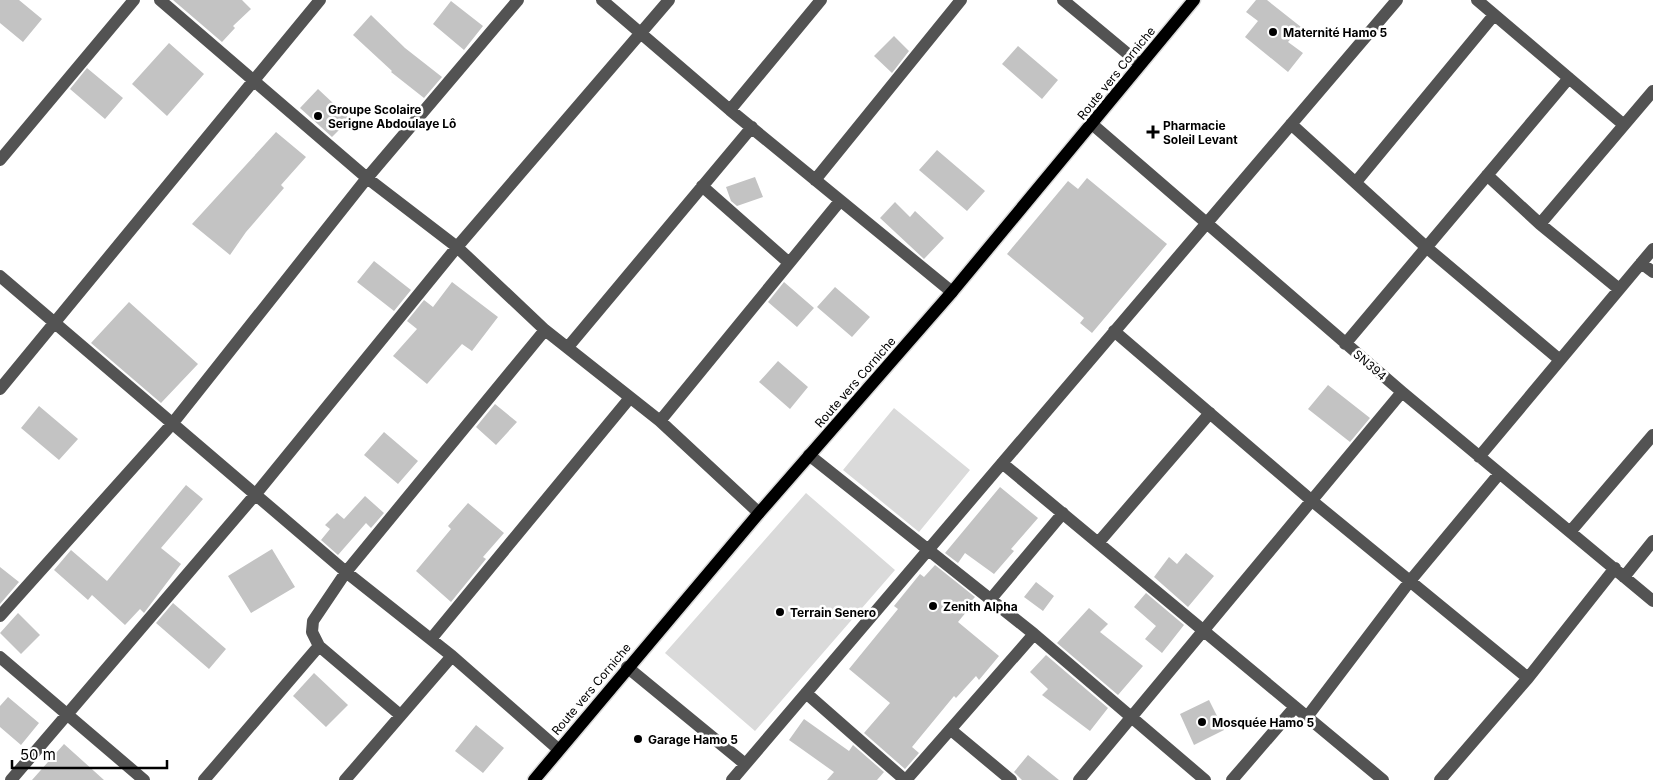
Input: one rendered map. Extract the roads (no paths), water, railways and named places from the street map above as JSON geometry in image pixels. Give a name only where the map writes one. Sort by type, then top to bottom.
[{"type":"main road","name":"Route vers Corniche","points":[[534,780],[627,667],[952,292],[1194,0]]},
{"type":"street","points":[[0,160],[134,0]]},
{"type":"street","points":[[160,0],[367,178],[457,247],[545,330],[629,399],[660,421],[759,513]]},
{"type":"street","points":[[0,389],[320,0]]},
{"type":"street","points":[[0,616],[172,424],[367,178],[518,0]]},
{"type":"street","points":[[602,0],[730,110],[952,292]]},
{"type":"street","points":[[11,780],[67,712],[255,495],[457,247],[669,0]]},
{"type":"street","points":[[730,110],[822,0]]},
{"type":"street","points":[[815,180],[961,0]]},
{"type":"street","points":[[1063,0],[1140,64]]},
{"type":"street","points":[[732,780],[1397,0]]},
{"type":"street","points":[[1477,0],[1624,125]]},
{"type":"street","points":[[1356,182],[1494,15]]},
{"type":"street","points":[[1345,344],[1569,78]]},
{"type":"street","points":[[1540,224],[1653,91]]},
{"type":"street","name":"SN394","points":[[1092,124],[1345,344],[1499,474],[1653,600]]},
{"type":"street","points":[[1291,124],[1426,247],[1560,360]]},
{"type":"street","points":[[568,347],[752,127]]},
{"type":"street","points":[[1487,175],[1540,224],[1619,289]]},
{"type":"street","points":[[702,186],[788,262]]},
{"type":"street","points":[[660,421],[788,262],[840,201]]},
{"type":"street","points":[[1480,457],[1653,249]]},
{"type":"street","points":[[1642,263],[1653,272]]},
{"type":"street","points":[[0,276],[346,572],[452,656],[558,749]]},
{"type":"street","points":[[399,714],[319,646],[312,632],[313,621],[346,572],[545,330]]},
{"type":"street","points":[[1114,331],[1311,500],[1528,678]]},
{"type":"street","points":[[1079,780],[1402,392]]},
{"type":"street","points":[[431,639],[629,399]]},
{"type":"street","points":[[1098,543],[1210,413]]},
{"type":"street","points":[[1570,532],[1653,436]]},
{"type":"street","points":[[809,455],[1034,634],[1205,780]]},
{"type":"street","points":[[1002,463],[1383,780]]},
{"type":"street","points":[[1307,717],[1410,581],[1499,474]]},
{"type":"street","points":[[990,600],[1063,513]]},
{"type":"street","points":[[1440,780],[1620,572],[1653,541]]},
{"type":"street","points":[[806,693],[906,780],[1034,634]]},
{"type":"street","points":[[204,780],[319,646]]},
{"type":"street","points":[[345,780],[399,714],[452,656]]},
{"type":"street","points":[[0,657],[67,712],[144,780]]},
{"type":"street","points":[[627,667],[745,764]]},
{"type":"street","points":[[1232,780],[1295,707]]},
{"type":"street","points":[[951,730],[1011,780]]},
{"type":"place","name":"Maternité Hamo 5","points":[[1273,32]]},
{"type":"place","name":"Groupe Scolaire Serigne Abdoulaye Lô","points":[[318,116]]},
{"type":"place","name":"Pharmacie Soleil Levant","points":[[1153,132]]},
{"type":"place","name":"Zenith Alpha","points":[[933,606]]},
{"type":"place","name":"Terrain Senero","points":[[780,612]]},
{"type":"place","name":"Mosquée Hamo 5","points":[[1202,722]]},
{"type":"place","name":"Garage Hamo 5","points":[[638,739]]}]
